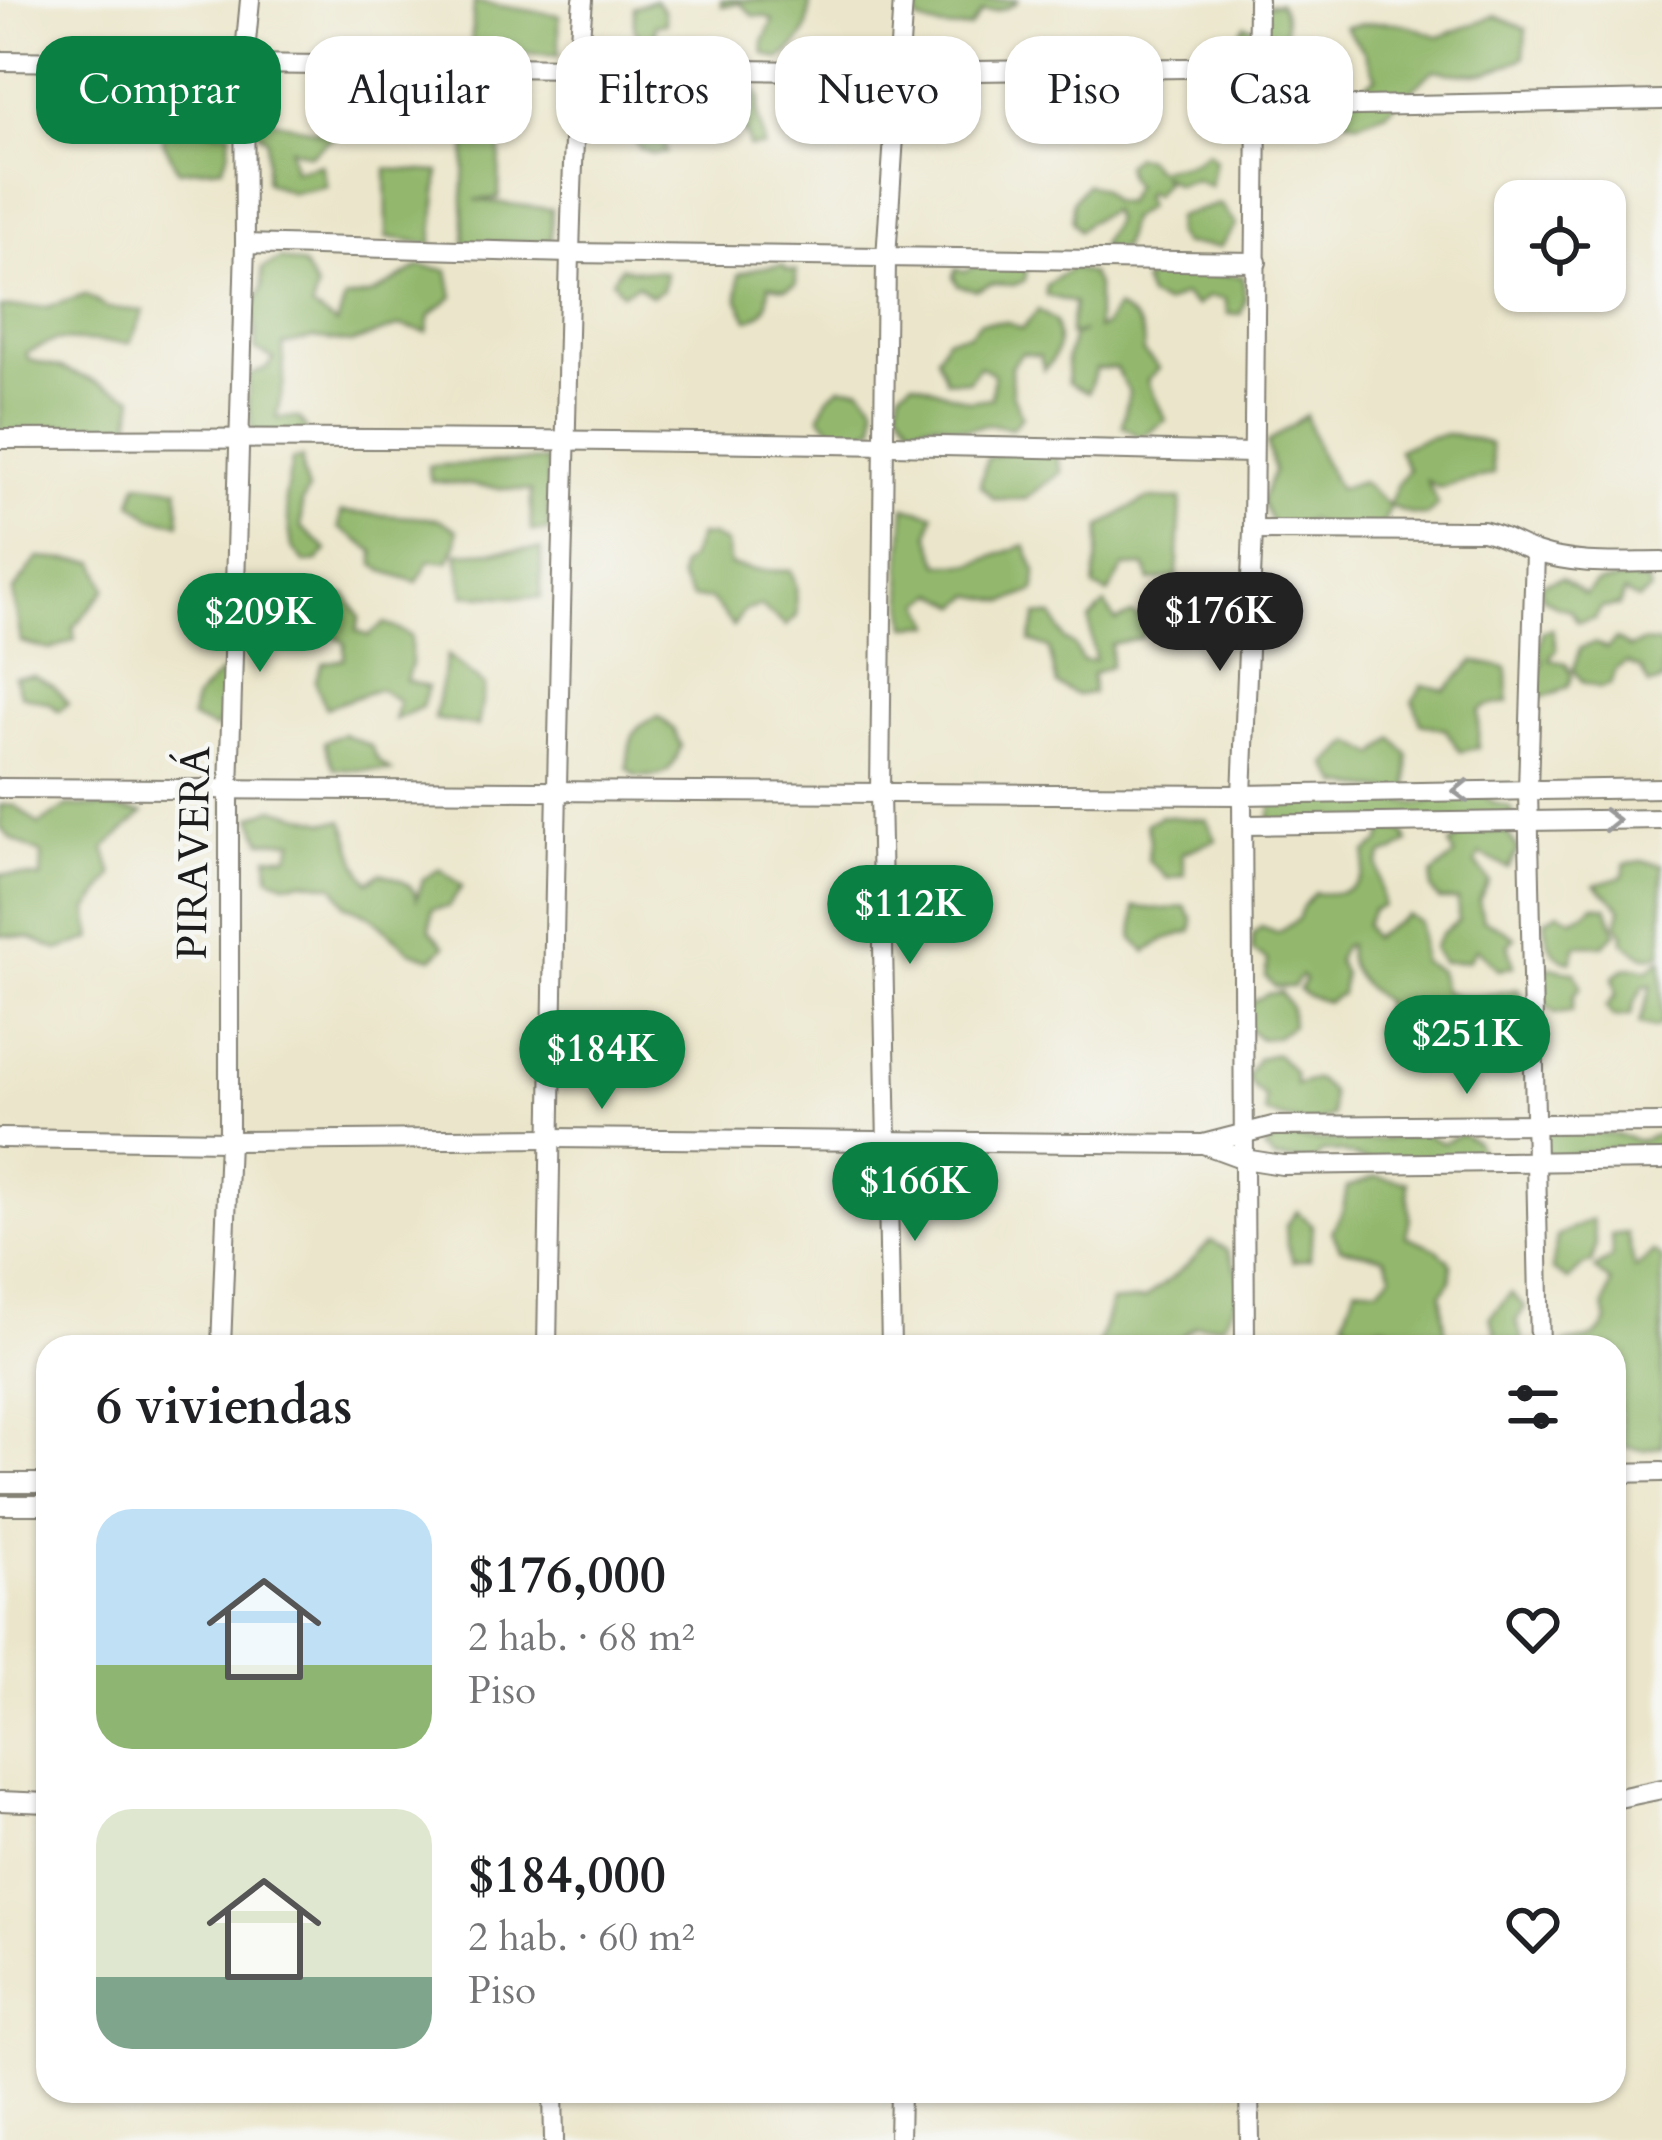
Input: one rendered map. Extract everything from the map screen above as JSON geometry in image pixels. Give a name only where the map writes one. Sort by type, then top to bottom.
[{"type":"street","name":"PIRAVERÁ","points":[[247,36],[250,0]]},
{"type":"street","points":[[580,36],[583,0]]},
{"type":"street","points":[[901,36],[903,0]]},
{"type":"street","points":[[1258,0],[1258,36]]},
{"type":"street","points":[[0,61],[36,61]]},
{"type":"street","points":[[281,63],[556,66]]},
{"type":"street","points":[[981,71],[1187,68]]},
{"type":"street","points":[[1353,106],[1662,100]]},
{"type":"street","name":"PIRAVERÁ","points":[[221,1335],[229,1141],[229,791],[244,144]]},
{"type":"street","points":[[547,1335],[555,793],[575,144]]},
{"type":"street","points":[[891,1335],[880,793],[886,258],[894,144]]},
{"type":"street","points":[[1246,1335],[1242,795],[1252,530],[1257,144]]},
{"type":"street","points":[[245,244],[1257,262]]},
{"type":"street","points":[[0,439],[884,443],[1253,453]]},
{"type":"street","points":[[1252,530],[1483,531],[1534,552],[1583,562],[1662,562]]},
{"type":"street","points":[[1534,552],[1528,790],[1540,1335]]},
{"type":"street","points":[[0,788],[1242,795],[1662,788]]},
{"type":"street","points":[[1242,825],[1662,819]]},
{"type":"street","points":[[0,1138],[1203,1144],[1273,1126],[1662,1123]]},
{"type":"street","points":[[1203,1144],[1244,1159],[1282,1165],[1662,1160]]},
{"type":"street","points":[[1626,1473],[1662,1472]]},
{"type":"street","points":[[0,1483],[36,1483]]},
{"type":"street","points":[[0,1505],[36,1505]]},
{"type":"street","points":[[1626,1796],[1662,1789]]},
{"type":"street","points":[[0,1802],[36,1803]]},
{"type":"street","points":[[553,2103],[554,2140]]},
{"type":"street","points":[[899,2140],[900,2103]]},
{"type":"street","points":[[1250,2103],[1250,2140]]},
{"type":"green space","points":[[655,0],[664,11],[666,23],[655,25],[655,36],[638,36],[634,7]]},
{"type":"green space","points":[[721,0],[810,0],[803,36],[775,36],[775,58],[764,54],[763,42],[773,20],[754,16],[740,3],[722,6]]},
{"type":"green space","points":[[916,0],[1018,0],[1002,9],[982,11],[970,28],[957,29],[917,20]]},
{"type":"green space","points":[[474,2],[559,15],[556,55],[532,53],[532,36],[472,36]]},
{"type":"green space","points":[[1279,3],[1284,13],[1283,36],[1237,36],[1245,25],[1258,30],[1264,6]]},
{"type":"green space","points":[[1495,16],[1526,29],[1524,57],[1480,73],[1434,70],[1387,112],[1353,122],[1353,93],[1376,77],[1345,27],[1393,23],[1439,37]]},
{"type":"green space","points":[[751,86],[760,99],[764,147],[749,147]]},
{"type":"green space","points":[[281,122],[305,128],[305,144],[324,144],[310,155],[290,148],[294,171],[321,164],[327,186],[292,193],[266,182],[267,144],[281,144]]},
{"type":"green space","points":[[164,144],[229,144],[222,167],[178,171]]},
{"type":"green space","points":[[466,144],[500,144],[499,198],[475,200],[552,209],[551,241],[465,244]]},
{"type":"green space","points":[[637,144],[664,144],[666,153],[653,154]]},
{"type":"green space","points":[[1207,152],[1215,160],[1210,187],[1195,180],[1175,185],[1160,174],[1165,182],[1153,196],[1148,192],[1143,196],[1147,207],[1129,219],[1122,248],[1101,250],[1114,220],[1111,210],[1079,231],[1072,221],[1073,201],[1086,184],[1101,189],[1111,201],[1125,203],[1134,185],[1125,165],[1135,156],[1146,158],[1156,170],[1189,163]]},
{"type":"green space","points":[[386,169],[439,172],[432,244],[387,237]]},
{"type":"green space","points":[[1220,204],[1236,225],[1220,247],[1183,244],[1175,234],[1176,217]]},
{"type":"green space","points":[[281,259],[303,265],[317,289],[312,308],[337,324],[345,299],[373,294],[420,266],[448,270],[453,297],[430,315],[427,332],[400,326],[351,343],[313,338],[283,345],[284,383],[276,418],[299,418],[310,434],[253,434],[249,376],[274,359],[255,349],[252,310],[262,288],[262,269]]},
{"type":"green space","points":[[783,265],[796,271],[796,285],[785,289],[769,285],[763,311],[748,320],[738,300],[739,274]]},
{"type":"green space","points":[[977,266],[1027,266],[1025,281],[977,290],[958,286],[953,276],[956,269],[964,272]]},
{"type":"green space","points":[[621,267],[666,273],[663,290],[651,296],[637,285],[622,293],[612,280]]},
{"type":"green space","points":[[1072,268],[1090,274],[1097,286],[1097,329],[1104,327],[1116,308],[1129,315],[1141,330],[1143,352],[1159,368],[1147,381],[1166,420],[1141,437],[1122,426],[1129,392],[1116,368],[1096,369],[1088,393],[1068,383],[1073,335],[1084,331],[1069,335],[1074,303],[1046,295],[1046,285]]},
{"type":"green space","points":[[1163,273],[1243,276],[1241,314],[1228,314],[1225,299],[1208,297],[1196,306],[1183,295],[1165,304],[1148,297],[1143,281]]},
{"type":"green space","points":[[86,295],[107,308],[144,311],[130,343],[56,340],[26,353],[29,360],[134,397],[130,426],[87,439],[61,426],[0,433],[0,307],[47,307]]},
{"type":"green space","points":[[1038,310],[1055,321],[1057,347],[1044,370],[1040,356],[1022,353],[1011,366],[1012,393],[1022,416],[1012,428],[990,424],[966,429],[937,422],[912,426],[898,406],[901,389],[913,381],[970,401],[991,398],[994,374],[979,366],[969,381],[946,380],[937,356],[947,338],[969,334],[980,322],[1007,322],[1022,329]]},
{"type":"green space","points":[[840,387],[861,388],[875,404],[875,426],[853,436],[833,430],[820,416],[827,398]]},
{"type":"green space","points":[[1306,415],[1339,489],[1362,482],[1389,505],[1408,469],[1398,450],[1423,440],[1453,435],[1490,444],[1494,474],[1439,488],[1427,481],[1438,505],[1426,516],[1390,506],[1380,533],[1338,533],[1309,520],[1278,534],[1261,502],[1274,471],[1267,443]]},
{"type":"green space","points":[[1020,448],[1054,448],[1062,472],[1025,499],[994,499],[980,485],[987,458]]},
{"type":"green space","points":[[302,458],[308,491],[301,527],[327,550],[318,561],[305,563],[292,547],[285,499],[292,460]]},
{"type":"green space","points":[[547,460],[549,531],[531,531],[531,491],[431,481],[428,466]]},
{"type":"green space","points":[[138,483],[178,488],[180,523],[152,518],[132,502]]},
{"type":"green space","points":[[1148,499],[1181,499],[1177,577],[1150,581],[1145,566],[1124,567],[1108,594],[1094,587],[1101,527]]},
{"type":"green space","points":[[905,507],[934,514],[929,534],[940,564],[973,564],[1025,545],[1036,571],[1035,591],[1006,602],[973,595],[960,606],[936,593],[923,603],[933,625],[907,626],[901,569]]},
{"type":"green space","points":[[341,512],[439,519],[457,530],[456,545],[448,562],[430,560],[417,582],[374,565],[374,551],[339,528]]},
{"type":"green space","points":[[699,535],[726,544],[730,565],[791,571],[797,616],[786,626],[760,606],[744,611],[733,626],[710,599],[692,598],[680,579],[681,566],[690,558]]},
{"type":"green space","points":[[541,549],[541,598],[464,595],[457,553]]},
{"type":"green space","points":[[38,558],[96,562],[106,589],[73,628],[75,640],[50,650],[21,642],[13,592]]},
{"type":"green space","points":[[1562,578],[1585,595],[1597,583],[1631,578],[1647,581],[1650,591],[1638,600],[1624,592],[1619,606],[1601,608],[1595,619],[1578,622],[1570,610],[1543,597],[1540,584]]},
{"type":"green space","points":[[346,595],[360,617],[356,631],[368,636],[385,623],[411,636],[406,681],[428,687],[422,707],[394,720],[399,701],[379,689],[326,708],[315,681],[323,663],[344,659],[345,643],[335,637],[326,612],[327,596]]},
{"type":"green space","points":[[1105,604],[1116,621],[1132,614],[1150,623],[1141,638],[1111,644],[1111,666],[1092,674],[1093,693],[1077,695],[1057,685],[1049,648],[1030,641],[1037,615],[1053,616],[1082,661],[1095,660],[1089,620]]},
{"type":"green space","points":[[1552,629],[1557,649],[1550,660],[1566,663],[1572,676],[1569,686],[1540,697],[1534,688],[1543,662],[1539,650],[1543,631]]},
{"type":"green space","points":[[1616,639],[1630,648],[1642,642],[1662,644],[1662,682],[1649,685],[1641,669],[1627,663],[1616,669],[1611,684],[1600,688],[1583,682],[1573,670],[1580,648],[1595,643],[1607,648]]},
{"type":"green space","points":[[447,655],[485,686],[478,726],[434,719]]},
{"type":"green space","points":[[1474,661],[1507,668],[1508,702],[1479,711],[1478,747],[1460,752],[1446,730],[1421,723],[1413,701],[1423,685],[1446,690]]},
{"type":"green space","points":[[220,673],[232,695],[216,729],[191,718],[195,699]]},
{"type":"green space","points":[[34,676],[53,686],[68,703],[59,711],[21,695],[14,677]]},
{"type":"green space","points":[[659,717],[673,729],[681,746],[666,772],[636,776],[627,768],[633,735]]},
{"type":"green space","points":[[343,734],[371,746],[391,771],[334,769],[324,742]]},
{"type":"green space","points":[[1393,738],[1408,754],[1408,792],[1340,785],[1327,764],[1352,742],[1376,755]]},
{"type":"green space","points":[[1281,794],[1373,797],[1420,804],[1482,794],[1509,807],[1514,814],[1477,824],[1485,831],[1506,831],[1518,850],[1508,868],[1480,854],[1476,863],[1489,881],[1479,900],[1483,920],[1515,937],[1508,944],[1514,966],[1499,970],[1477,948],[1468,961],[1442,962],[1433,948],[1458,921],[1458,900],[1439,900],[1431,889],[1432,875],[1454,856],[1450,845],[1473,825],[1269,821],[1272,805]]},
{"type":"green space","points":[[0,805],[16,806],[39,825],[67,806],[143,813],[105,848],[113,876],[88,910],[92,939],[58,950],[30,938],[0,935],[0,874],[41,878],[42,854],[11,839],[0,827]]},
{"type":"green space","points":[[273,808],[325,822],[343,820],[369,882],[380,873],[392,876],[417,898],[423,879],[440,869],[462,886],[448,907],[432,909],[430,930],[445,946],[432,958],[410,951],[369,915],[346,905],[334,886],[285,883],[269,877],[268,856],[288,856],[294,841],[262,841],[252,817]]},
{"type":"green space","points":[[1161,816],[1207,820],[1216,840],[1182,853],[1185,875],[1168,879],[1148,860],[1146,824]]},
{"type":"green space","points":[[1384,830],[1404,832],[1408,843],[1383,854],[1378,865],[1383,906],[1372,910],[1365,925],[1372,938],[1407,915],[1420,922],[1422,961],[1439,971],[1444,991],[1471,996],[1518,989],[1526,1006],[1514,1024],[1487,1030],[1470,1015],[1473,1030],[1460,1042],[1442,1037],[1430,1018],[1416,1012],[1404,1045],[1383,1043],[1375,1030],[1385,1003],[1353,971],[1348,945],[1337,960],[1344,974],[1341,994],[1327,1002],[1299,990],[1305,980],[1300,976],[1293,987],[1275,987],[1266,977],[1268,960],[1252,951],[1253,935],[1261,927],[1278,933],[1298,919],[1314,893],[1352,887],[1362,874],[1366,853],[1380,843]]},
{"type":"green space","points":[[1625,864],[1662,864],[1662,953],[1651,956],[1623,942],[1617,924],[1621,909],[1595,884],[1623,876]]},
{"type":"green space","points":[[1593,905],[1607,907],[1616,933],[1603,945],[1576,945],[1571,961],[1558,956],[1548,941],[1545,920],[1559,912],[1572,919]]},
{"type":"green space","points":[[1185,906],[1193,920],[1192,931],[1165,939],[1146,952],[1133,939],[1135,907],[1167,910]]},
{"type":"green space","points":[[1662,959],[1662,1023],[1655,1028],[1639,1024],[1652,985],[1644,986],[1631,1015],[1613,1017],[1606,1007],[1616,995],[1613,977],[1629,968],[1648,970]]},
{"type":"green space","points":[[1550,967],[1575,972],[1581,987],[1574,995],[1572,1011],[1555,1013],[1544,1003],[1543,975]]},
{"type":"green space","points":[[1281,992],[1290,1007],[1292,1025],[1276,1037],[1260,1039],[1245,1026],[1245,1005]]},
{"type":"green space","points":[[1277,1054],[1294,1072],[1296,1085],[1316,1079],[1331,1092],[1332,1116],[1309,1125],[1265,1113],[1265,1097],[1247,1076],[1258,1058]]},
{"type":"green space","points":[[1545,1132],[1604,1134],[1638,1141],[1662,1133],[1662,1156],[1631,1160],[1614,1148],[1550,1157],[1540,1146]]},
{"type":"green space","points":[[1424,1134],[1443,1143],[1461,1134],[1476,1142],[1481,1153],[1372,1162],[1323,1151],[1314,1161],[1274,1159],[1264,1149],[1280,1137],[1352,1141]]},
{"type":"green space","points":[[1375,1177],[1407,1182],[1410,1218],[1406,1236],[1434,1247],[1451,1263],[1451,1280],[1441,1294],[1446,1335],[1408,1335],[1383,1325],[1360,1331],[1344,1320],[1356,1286],[1379,1288],[1392,1274],[1384,1257],[1340,1248],[1332,1231],[1343,1210],[1347,1187]]},
{"type":"green space","points":[[1297,1211],[1312,1225],[1310,1259],[1293,1261],[1286,1225]]},
{"type":"green space","points":[[1592,1219],[1596,1245],[1592,1263],[1568,1280],[1552,1270],[1557,1237]]},
{"type":"green space","points":[[1627,1233],[1635,1269],[1653,1252],[1662,1258],[1662,1446],[1644,1450],[1626,1447],[1626,1335],[1596,1335],[1607,1322],[1604,1306],[1611,1283],[1594,1269],[1612,1257],[1611,1235]]},
{"type":"green space","points":[[1211,1241],[1227,1249],[1244,1286],[1223,1324],[1196,1325],[1183,1335],[1101,1335],[1111,1302],[1145,1299]]},
{"type":"green space","points":[[1511,1293],[1525,1307],[1516,1321],[1521,1335],[1495,1335],[1490,1317]]}]
